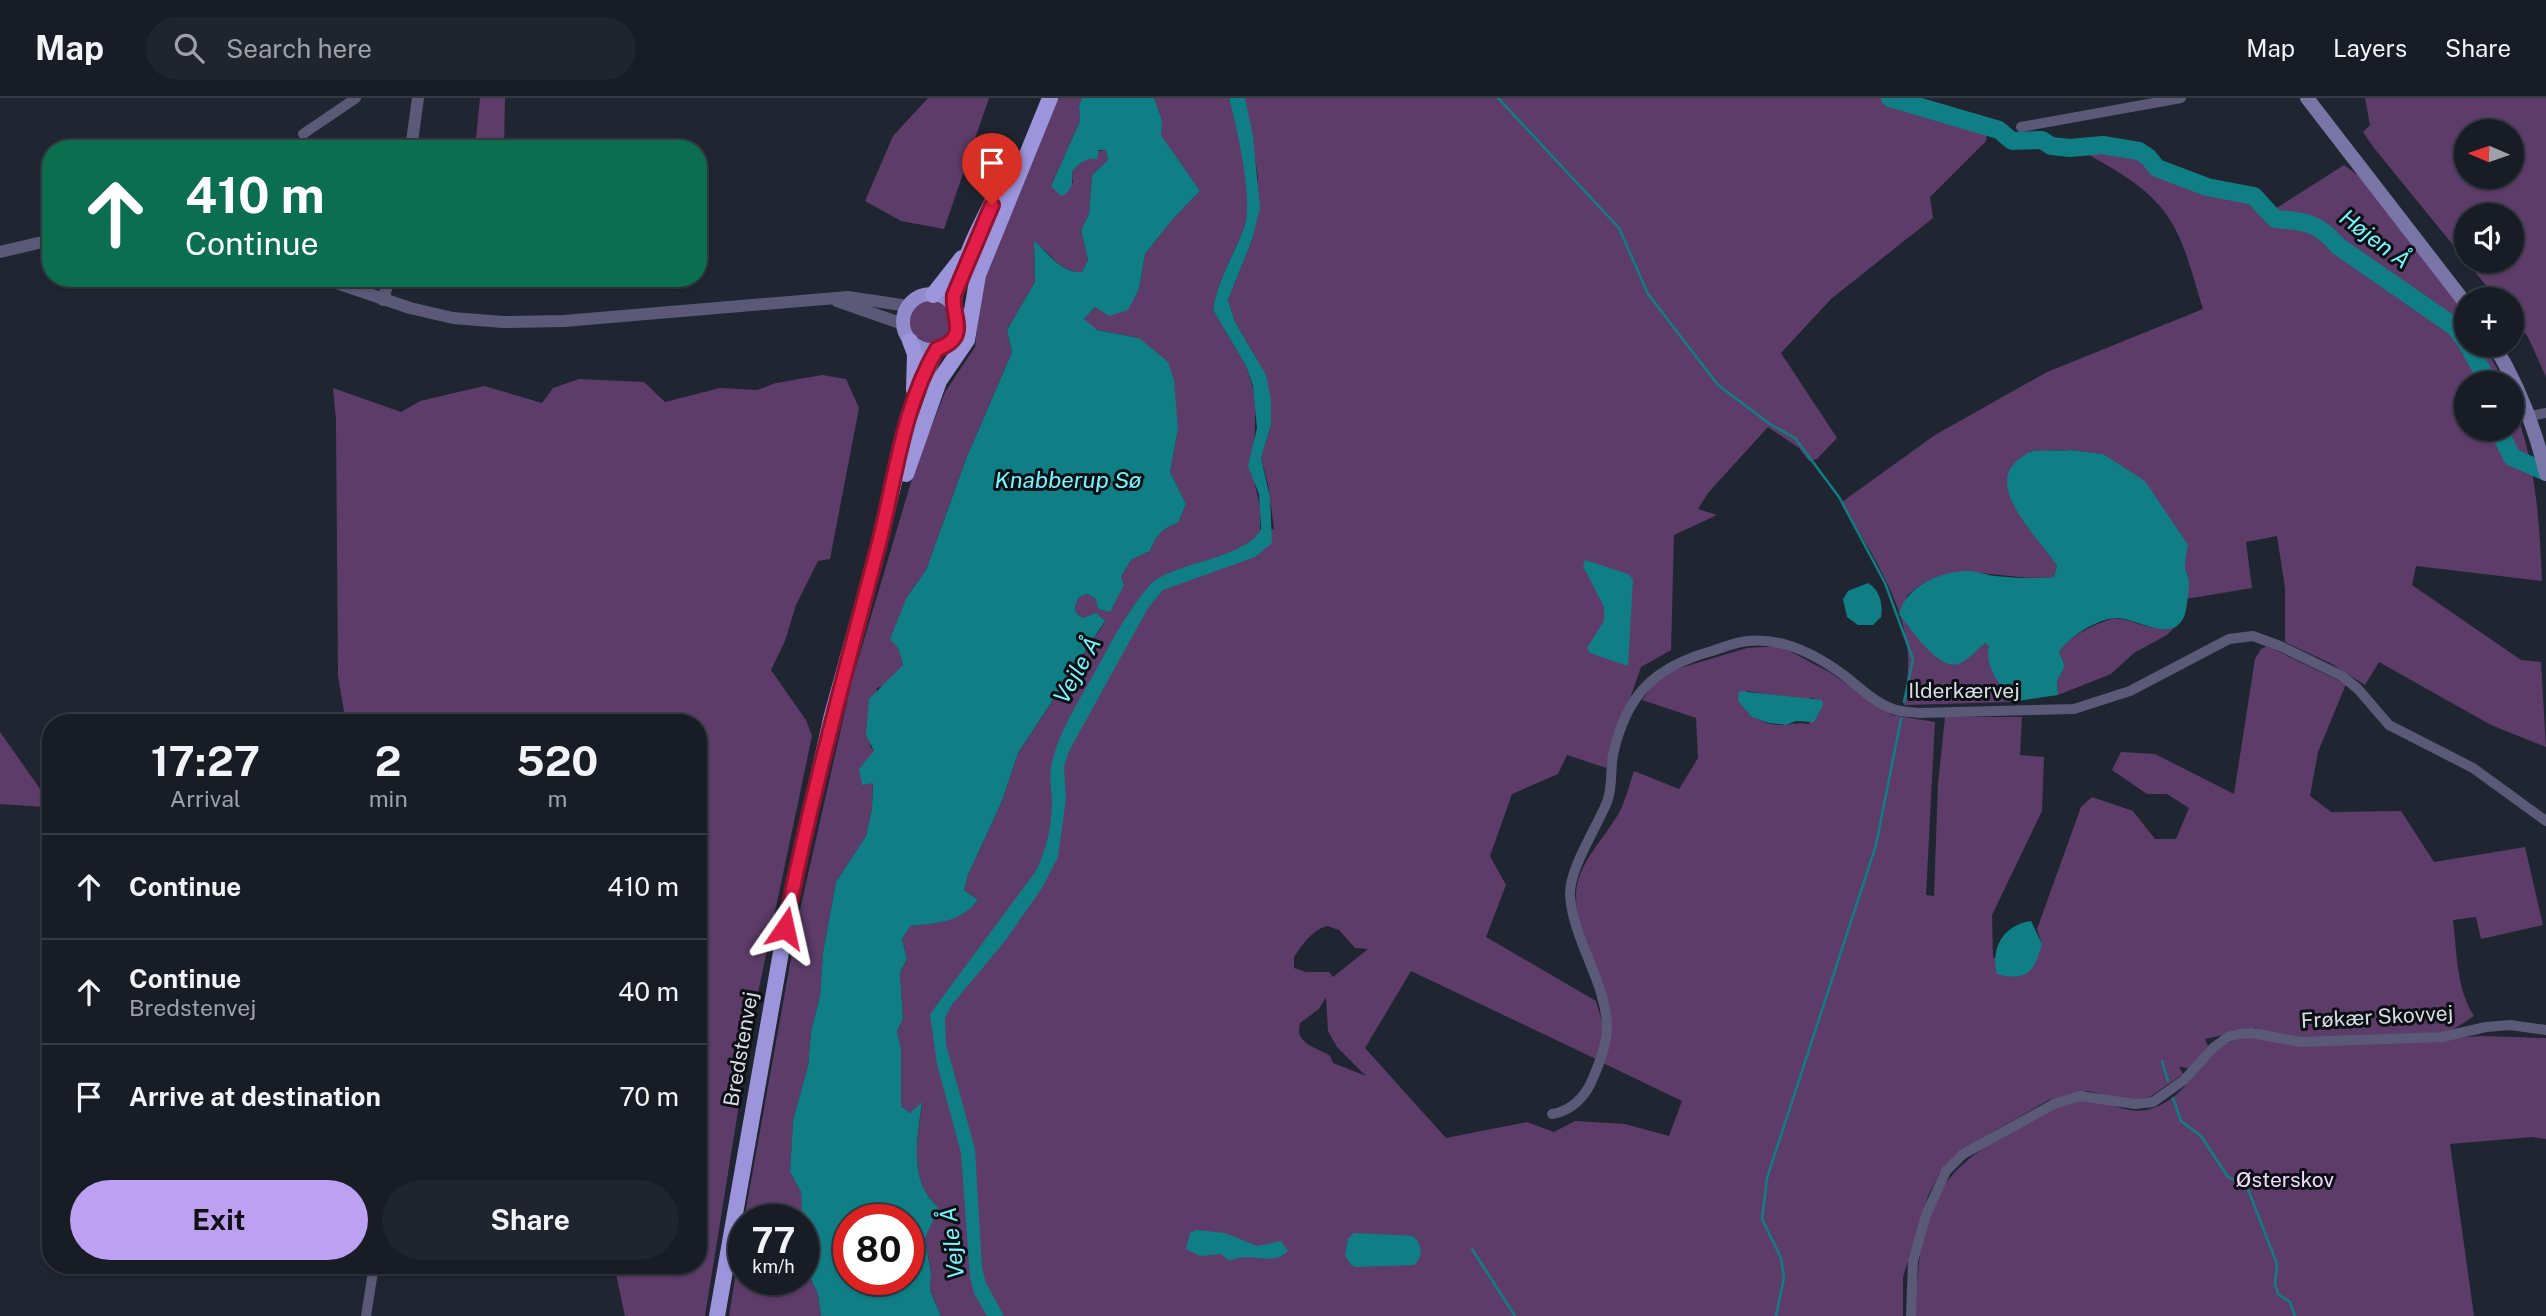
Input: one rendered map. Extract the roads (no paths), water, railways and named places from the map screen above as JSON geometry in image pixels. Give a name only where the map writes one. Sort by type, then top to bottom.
[{"type":"highway","points":[[953,305],[958,282],[975,239],[1042,98]]},
{"type":"highway","name":"Bredstenvej","points":[[878,548],[934,392],[967,340],[981,266],[1050,98]]},
{"type":"highway","points":[[933,295],[975,239]]},
{"type":"highway","name":"Bredstenvej","points":[[910,341],[915,354],[914,401]]},
{"type":"highway","name":"Bredstenvej","points":[[717,1316],[790,901],[832,715],[878,548],[914,401],[937,349]]},
{"type":"main road","points":[[2307,98],[2454,288]]},
{"type":"main road","points":[[933,295],[953,305],[958,316],[958,329],[948,344],[937,349],[922,348],[910,341],[903,324],[908,306],[922,296],[933,295]]},
{"type":"main road","points":[[2501,357],[2530,416],[2546,474]]},
{"type":"street","points":[[303,134],[356,98]]},
{"type":"street","points":[[412,140],[418,98]]},
{"type":"street","points":[[2021,127],[2181,98]]},
{"type":"street","points":[[0,252],[42,242]]},
{"type":"street","points":[[347,287],[383,300],[453,318],[503,322],[564,321],[848,297],[908,306]]},
{"type":"street","points":[[383,300],[387,287]]},
{"type":"street","points":[[830,299],[903,324]]},
{"type":"street","points":[[2530,416],[2546,413]]},
{"type":"street","name":"Ilderkærvej","points":[[1552,1114],[1565,1112],[1579,1101],[1590,1085],[1601,1059],[1607,1030],[1605,1008],[1575,923],[1570,892],[1609,799],[1613,755],[1629,708],[1646,684],[1663,670],[1697,655],[1748,641],[1782,641],[1843,674],[1872,699],[1894,710],[1919,713],[2074,709],[2130,691],[2229,639],[2253,636],[2342,676],[2358,689],[2389,725],[2473,768],[2546,821]]},
{"type":"street","name":"Frøkær Skovvej","points":[[1910,1316],[1913,1261],[1926,1215],[1946,1171],[1963,1154],[2054,1104],[2081,1096],[2135,1104],[2153,1102],[2183,1080],[2213,1048],[2228,1037],[2239,1034],[2251,1033],[2301,1042],[2442,1037],[2486,1027],[2510,1026],[2546,1030]]},
{"type":"street","points":[[366,1316],[373,1274]]},
{"type":"water","name":"Knabberup Sø","points":[[1082,98],[1154,98],[1162,120],[1161,135],[1200,191],[1145,254],[1139,289],[1128,310],[1109,316],[1095,307],[1084,319],[1097,330],[1139,338],[1168,362],[1174,380],[1178,429],[1170,472],[1186,504],[1178,523],[1160,533],[1150,551],[1131,560],[1121,577],[1124,585],[1110,612],[1098,609],[1096,599],[1087,594],[1079,597],[1075,606],[1076,613],[1083,618],[1096,613],[1105,621],[1018,753],[1002,801],[968,875],[964,890],[978,900],[956,918],[910,926],[902,939],[907,959],[900,972],[903,1019],[897,1031],[901,1049],[901,1106],[910,1113],[922,1102],[917,1159],[923,1185],[939,1208],[925,1238],[931,1273],[930,1290],[941,1316],[821,1316],[818,1295],[819,1204],[802,1204],[801,1192],[790,1172],[793,1120],[808,1066],[811,1032],[820,996],[823,952],[836,882],[866,836],[872,808],[873,783],[862,785],[859,769],[874,751],[866,735],[869,699],[903,665],[898,648],[890,639],[907,597],[926,570],[966,459],[1012,352],[1007,330],[1035,282],[1034,241],[1067,269],[1082,272],[1088,260],[1081,230],[1089,214],[1092,175],[1108,160],[1106,150],[1099,150],[1097,159],[1086,160],[1072,172],[1071,186],[1065,194],[1061,196],[1051,186],[1080,121],[1079,106]]},
{"type":"water","points":[[1229,98],[1245,98],[1253,136],[1260,208],[1252,240],[1228,300],[1235,322],[1266,375],[1271,400],[1271,425],[1261,458],[1270,497],[1272,543],[1255,557],[1163,590],[1148,608],[1069,751],[1064,767],[1066,799],[1058,857],[1042,888],[1005,941],[951,1006],[945,1018],[946,1044],[975,1149],[982,1268],[986,1283],[1004,1316],[987,1316],[974,1293],[970,1277],[961,1153],[937,1064],[930,1014],[1036,871],[1050,828],[1050,780],[1059,741],[1073,710],[1132,608],[1159,578],[1240,547],[1253,539],[1261,529],[1259,494],[1248,466],[1257,428],[1253,386],[1246,366],[1213,310],[1218,289],[1247,216],[1246,182]]},
{"type":"water","points":[[2071,450],[2103,454],[2145,481],[2188,545],[2185,566],[2189,585],[2185,614],[2173,628],[2164,629],[2118,618],[2094,624],[2069,640],[2059,652],[2065,666],[2057,681],[2058,695],[2011,702],[1991,670],[1989,647],[1985,643],[1965,660],[1950,664],[1933,655],[1899,614],[1909,595],[1917,588],[1947,574],[1968,571],[2010,577],[2054,577],[2057,566],[2019,514],[2007,484],[2009,471],[2029,452]]},
{"type":"water","points":[[1585,560],[1628,574],[1633,579],[1628,666],[1590,653],[1587,648],[1604,621],[1604,607],[1583,566]]},
{"type":"water","points":[[1868,583],[1880,598],[1881,617],[1873,625],[1858,625],[1847,617],[1843,599],[1848,591]]},
{"type":"water","points":[[1739,691],[1822,700],[1823,705],[1814,722],[1796,721],[1786,725],[1769,723],[1752,717],[1738,701]]},
{"type":"water","points":[[2031,921],[2042,944],[2036,961],[2023,975],[1997,974],[1996,955],[2001,939],[2013,927]]},
{"type":"water","points":[[1196,1230],[1225,1233],[1257,1246],[1281,1241],[1288,1251],[1282,1256],[1268,1259],[1245,1257],[1230,1261],[1221,1254],[1200,1256],[1186,1249],[1190,1233]]},
{"type":"water","points":[[1354,1233],[1413,1236],[1420,1247],[1419,1258],[1414,1265],[1356,1267],[1351,1265],[1345,1255],[1348,1239]]},
{"type":"waterway","points":[[1498,98],[1619,228],[1648,294],[1718,385],[1770,424],[1795,438],[1839,497],[1885,583],[1913,659],[1904,702]]},
{"type":"waterway","name":"Højen Å","points":[[1890,98],[1999,130],[2012,141],[2042,140],[2051,146],[2070,148],[2103,145],[2139,151],[2157,168],[2207,187],[2254,196],[2275,219],[2303,222],[2318,228],[2338,246],[2454,326]]},
{"type":"waterway","name":"Højen Å","points":[[2475,357],[2482,371]]},
{"type":"waterway","name":"Højen Å","points":[[2504,441],[2512,457],[2546,472]]},
{"type":"waterway","points":[[1776,1316],[1784,1278],[1781,1258],[1762,1219],[1767,1178],[1876,845],[1901,719]]},
{"type":"waterway","points":[[2162,1061],[2168,1081]]},
{"type":"waterway","points":[[2173,1098],[2181,1121],[2201,1136],[2228,1177],[2246,1186],[2277,1264],[2275,1284],[2278,1294],[2290,1302],[2295,1316]]},
{"type":"waterway","points":[[1472,1249],[1515,1316]]},
{"type":"water label","name":"Vejle Å","points":[[1077,670]]},
{"type":"water label","name":"Vejle Å","points":[[952,1243]]},
{"type":"park label","name":"Østerskov","points":[[2285,1180]]}]
